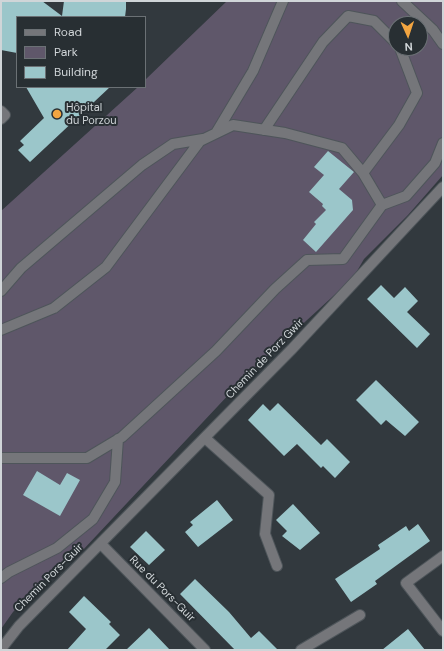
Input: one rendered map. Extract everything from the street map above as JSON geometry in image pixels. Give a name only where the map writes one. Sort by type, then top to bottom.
[{"type":"street","points":[[216,133],[253,71],[283,1]]},
{"type":"street","points":[[402,1],[433,30],[443,44]]},
{"type":"street","points":[[264,130],[323,42],[348,16],[374,21],[388,36]]},
{"type":"street","points":[[363,173],[399,125],[417,93],[403,56]]},
{"type":"street","points":[[1,111],[4,115],[1,119]]},
{"type":"street","points":[[1,330],[54,308],[106,267],[200,141],[233,125],[264,130],[342,148],[363,173],[382,205]]},
{"type":"street","points":[[1,291],[21,268],[142,165],[173,144],[203,140]]},
{"type":"street","points":[[1,458],[87,458],[118,439],[216,351],[275,289],[307,260],[344,258],[382,205],[406,196],[435,162],[443,144]]},
{"type":"street","name":"Chemin de Porz Gwir","points":[[101,544],[292,349],[443,187]]},
{"type":"street","points":[[205,438],[269,495],[265,534],[277,566]]},
{"type":"street","points":[[1,578],[9,572],[57,548],[93,519],[115,482],[118,439]]},
{"type":"street","name":"Chemin Pors-Guir","points":[[1,649],[19,626],[101,544]]},
{"type":"street","name":"Rue du Pors-Guir","points":[[101,544],[205,650]]},
{"type":"street","points":[[443,556],[406,583],[443,632]]},
{"type":"street","points":[[301,650],[360,615]]},
{"type":"green space","points":[[227,1],[443,1],[443,175],[408,215],[364,259],[353,278],[248,374],[82,551],[39,584],[13,612],[1,629],[1,211],[137,88],[146,88],[146,79]]},
{"type":"building","points":[[1,1],[42,1],[62,16],[16,16],[16,53],[1,50]]},
{"type":"building","points":[[64,1],[126,1],[125,16],[62,16]]},
{"type":"building","points":[[27,88],[109,88],[30,162],[18,150],[24,145],[20,141],[44,118]]},
{"type":"building","points":[[328,151],[354,172],[339,189],[352,200],[353,210],[316,252],[303,240],[316,224],[314,222],[326,210],[322,206],[323,204],[309,192],[324,175],[314,167]]},
{"type":"building","points":[[381,285],[394,298],[405,287],[418,301],[407,312],[430,334],[417,348],[367,299]]},
{"type":"building","points":[[376,380],[419,422],[405,436],[386,420],[381,425],[356,400]]},
{"type":"building","points":[[278,403],[321,445],[327,439],[350,462],[335,478],[323,466],[321,468],[297,444],[284,456],[248,420],[263,404],[270,411]]},
{"type":"building","points":[[37,471],[60,485],[67,473],[80,480],[60,516],[23,495]]},
{"type":"building","points":[[217,500],[233,520],[198,547],[185,532],[193,525],[190,522]]},
{"type":"building","points":[[293,504],[320,533],[300,550],[282,536],[287,531],[276,520]]},
{"type":"building","points":[[418,524],[430,541],[375,581],[377,584],[351,602],[335,579],[380,549],[378,545],[406,526],[409,531]]},
{"type":"building","points":[[146,531],[165,550],[149,565],[130,547]]},
{"type":"building","points":[[195,579],[229,612],[251,638],[259,631],[278,650],[235,650],[180,594]]},
{"type":"building","points":[[84,596],[111,622],[109,624],[120,635],[105,650],[67,650],[86,629],[69,612]]},
{"type":"building","points":[[149,628],[170,650],[126,650]]},
{"type":"building","points":[[408,629],[425,650],[382,650]]},
{"type":"place","name":"Hôpital du Porzou","points":[[57,114]]}]
